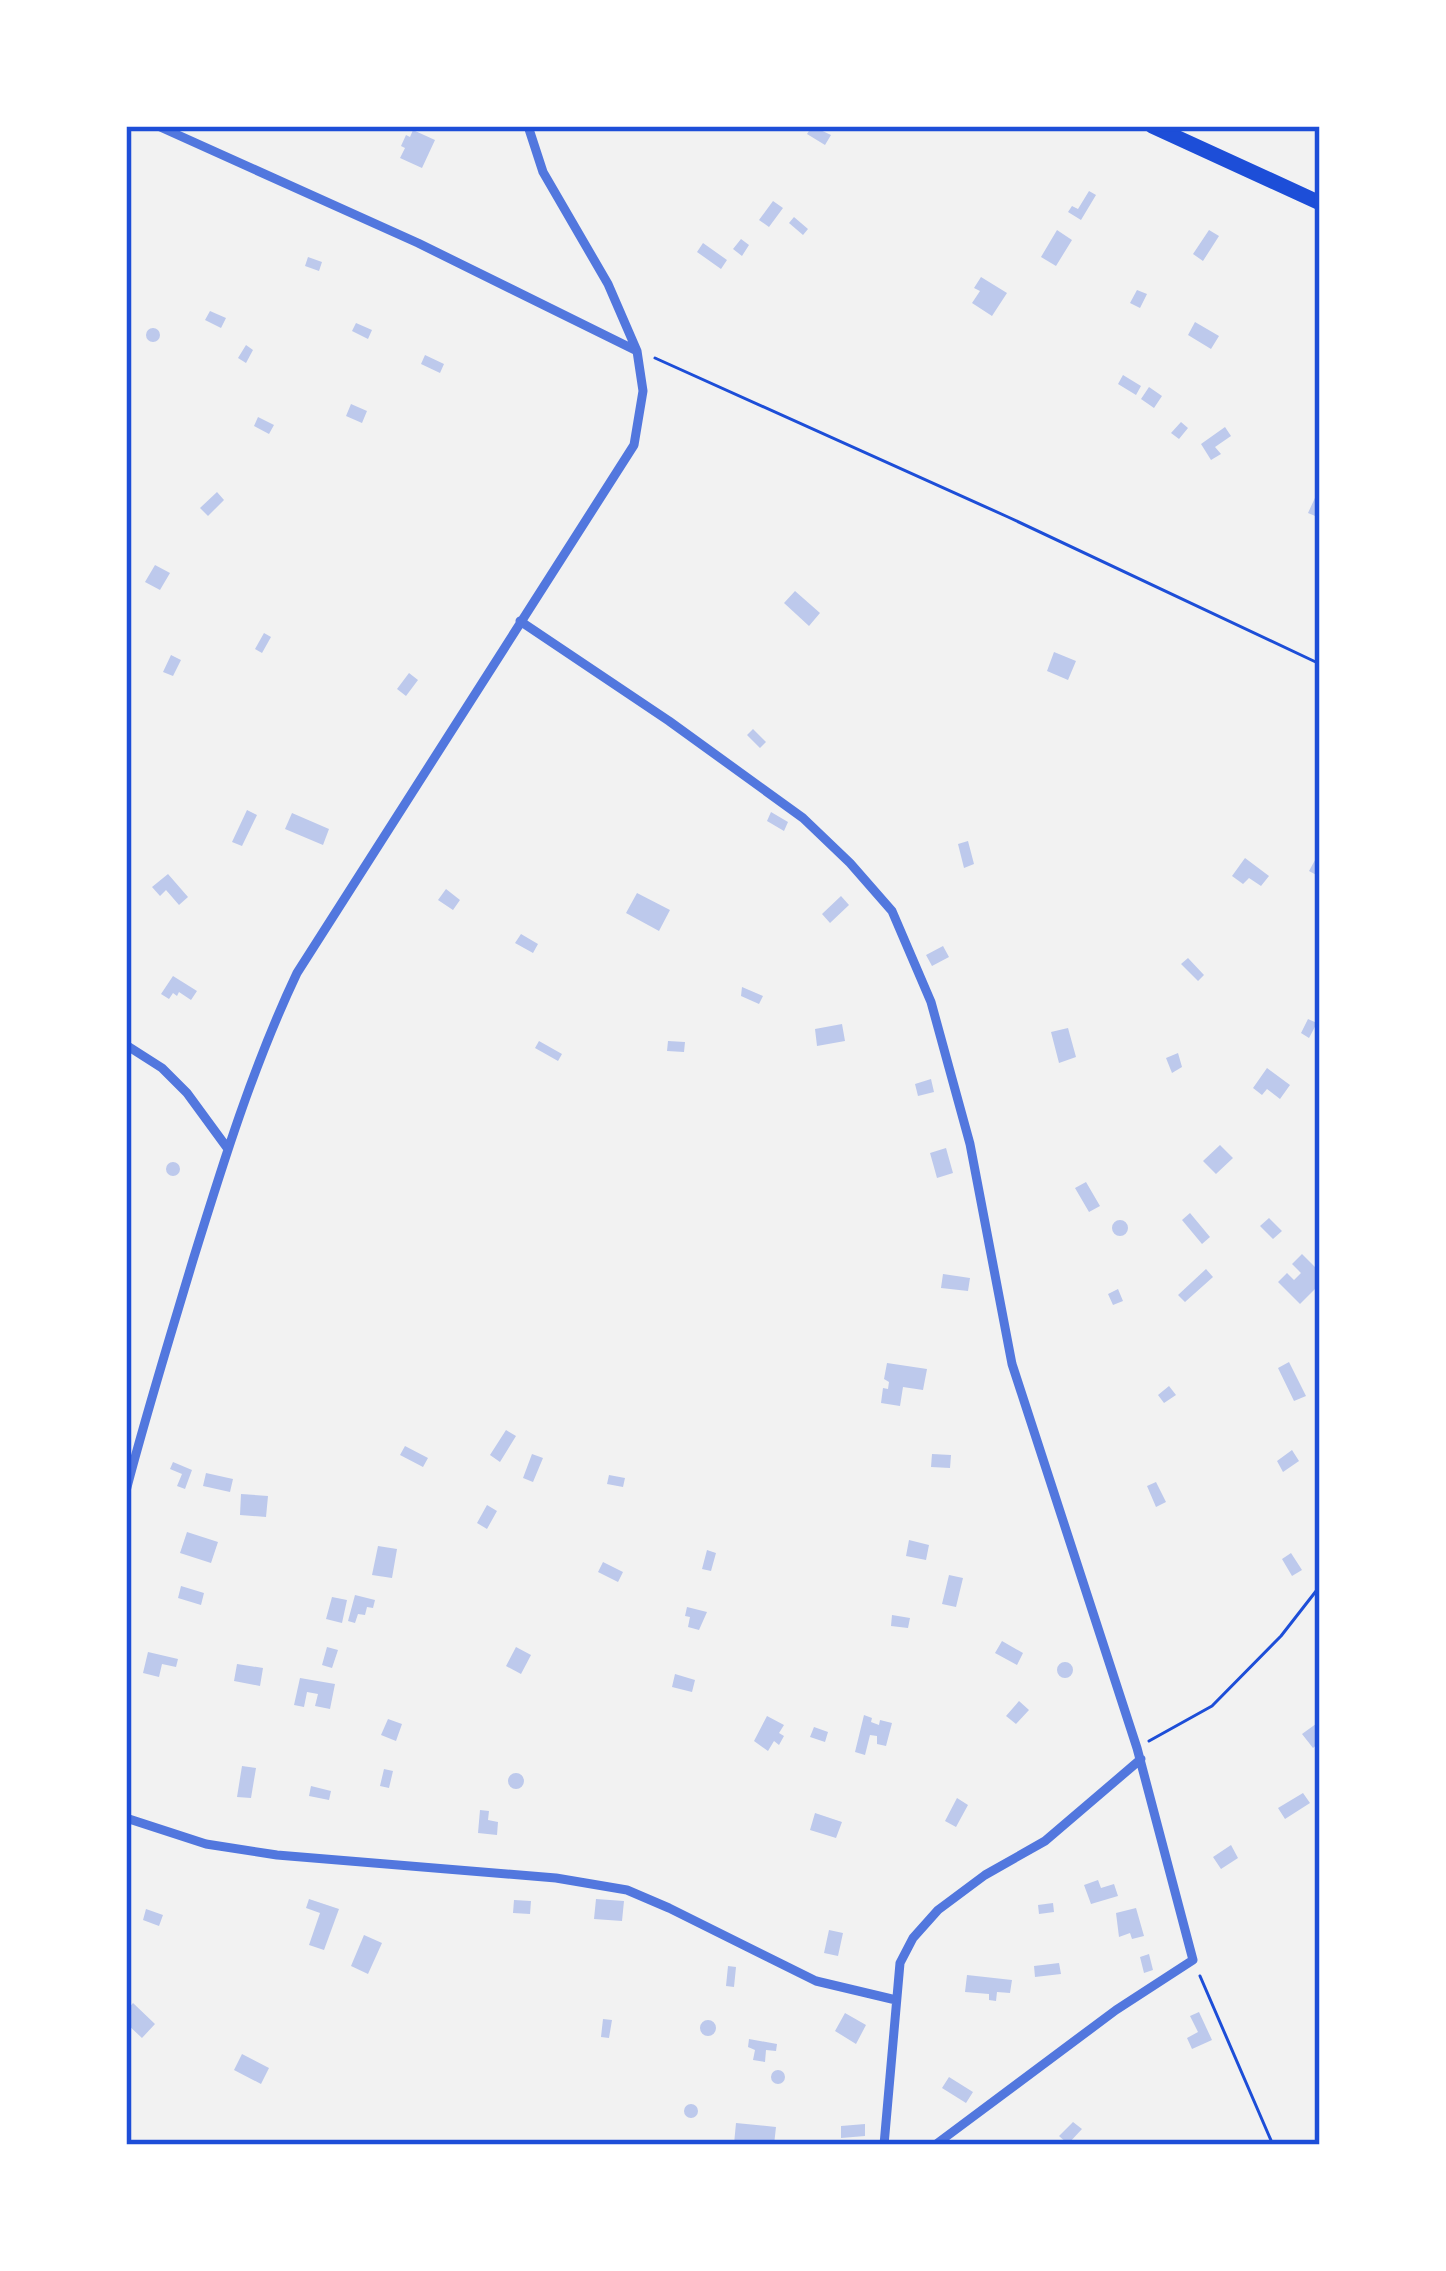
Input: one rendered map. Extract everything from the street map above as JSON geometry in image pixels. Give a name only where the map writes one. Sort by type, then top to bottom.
[{"type":"main road","points":[[1152,126],[1320,202]]},
{"type":"street","points":[[158,126],[418,243],[637,351]]},
{"type":"street","points":[[126,1491],[228,1149],[268,1034],[297,974],[634,445],[643,391],[637,351],[608,284],[543,172],[528,126]]},
{"type":"street","points":[[520,621],[803,818],[892,911],[931,1002],[970,1144],[1012,1364],[1139,1753],[1193,1960],[935,2145]]},
{"type":"street","points":[[126,1045],[163,1068],[228,1149]]},
{"type":"street","points":[[884,2145],[900,1963],[913,1938],[938,1910],[985,1875],[1045,1841],[1139,1753]]},
{"type":"street","points":[[126,1818],[206,1844],[277,1856],[556,1879],[627,1891],[816,1981],[896,2000]]},
{"type":"path","points":[[637,351],[1320,664]]},
{"type":"path","points":[[1139,1753],[1212,1706],[1281,1636],[1320,1586]]},
{"type":"path","points":[[1193,1960],[1273,2145]]},
{"type":"building","points":[[812,126],[831,135],[825,145],[807,134]]},
{"type":"building","points":[[413,130],[435,140],[422,168],[400,158],[406,135],[410,137]]},
{"type":"building","points":[[1089,191],[1096,195],[1081,220],[1068,212],[1072,206],[1078,209]]},
{"type":"building","points":[[773,201],[783,208],[769,227],[759,220]]},
{"type":"building","points":[[794,217],[808,229],[803,235],[789,223]]},
{"type":"building","points":[[1057,230],[1072,240],[1056,266],[1041,257]]},
{"type":"building","points":[[1209,230],[1219,236],[1203,261],[1193,254]]},
{"type":"building","points":[[741,239],[749,245],[742,256],[733,249]]},
{"type":"building","points":[[703,243],[727,260],[721,269],[697,252]]},
{"type":"building","points":[[308,257],[322,262],[319,271],[305,266]]},
{"type":"building","points":[[981,277],[1007,293],[992,316],[972,303],[980,291],[974,288]]},
{"type":"building","points":[[1137,290],[1147,294],[1140,308],[1130,303]]},
{"type":"building","points":[[210,311],[226,318],[221,328],[205,320]]},
{"type":"building","points":[[1195,322],[1219,336],[1211,349],[1188,335]]},
{"type":"building","points":[[356,323],[372,330],[368,339],[352,331]]},
{"type":"building","points":[[153,328],[160,335],[153,342],[146,335]]},
{"type":"building","points":[[246,345],[253,350],[246,363],[238,358]]},
{"type":"building","points":[[425,355],[444,364],[440,373],[421,364]]},
{"type":"building","points":[[1123,375],[1141,386],[1136,395],[1118,384]]},
{"type":"building","points":[[1149,387],[1162,396],[1154,408],[1141,399]]},
{"type":"building","points":[[351,404],[367,411],[362,423],[346,416]]},
{"type":"building","points":[[258,417],[274,425],[269,434],[254,426]]},
{"type":"building","points":[[1181,422],[1188,428],[1179,439],[1171,433]]},
{"type":"building","points":[[1225,427],[1231,436],[1215,447],[1221,454],[1211,460],[1201,444]]},
{"type":"building","points":[[1320,487],[1320,518],[1308,513]]},
{"type":"building","points":[[217,492],[224,500],[208,516],[200,508]]},
{"type":"building","points":[[155,565],[170,573],[160,590],[145,582]]},
{"type":"building","points":[[795,591],[820,613],[809,626],[784,603]]},
{"type":"building","points":[[264,633],[271,637],[262,653],[255,649]]},
{"type":"building","points":[[1054,652],[1076,661],[1068,680],[1047,671]]},
{"type":"building","points":[[171,655],[181,660],[173,676],[163,672]]},
{"type":"building","points":[[409,673],[418,680],[406,696],[397,689]]},
{"type":"building","points":[[753,729],[766,742],[760,748],[747,735]]},
{"type":"building","points":[[247,810],[257,815],[242,846],[232,842]]},
{"type":"building","points":[[771,812],[788,822],[784,831],[767,821]]},
{"type":"building","points":[[292,813],[329,829],[323,845],[285,829]]},
{"type":"building","points":[[968,841],[974,864],[964,868],[958,844]]},
{"type":"building","points":[[1320,851],[1320,877],[1309,871]]},
{"type":"building","points":[[1245,858],[1269,876],[1261,886],[1249,878],[1243,884],[1232,876]]},
{"type":"building","points":[[168,874],[188,897],[179,905],[166,890],[160,896],[152,887]]},
{"type":"building","points":[[446,889],[460,900],[453,910],[438,900]]},
{"type":"building","points":[[637,893],[670,910],[659,931],[626,913]]},
{"type":"building","points":[[841,896],[849,905],[830,923],[822,914]]},
{"type":"building","points":[[521,934],[538,944],[533,953],[515,943]]},
{"type":"building","points":[[943,946],[949,957],[932,966],[926,955]]},
{"type":"building","points":[[1188,958],[1204,975],[1198,981],[1181,964]]},
{"type":"building","points":[[173,976],[197,991],[191,1000],[179,992],[169,999],[161,994]]},
{"type":"building","points":[[742,987],[763,996],[759,1004],[741,996]]},
{"type":"building","points":[[1308,1019],[1317,1023],[1309,1038],[1301,1033]]},
{"type":"building","points":[[842,1024],[845,1041],[817,1046],[815,1029]]},
{"type":"building","points":[[1068,1028],[1076,1057],[1059,1063],[1051,1032]]},
{"type":"building","points":[[539,1041],[562,1054],[558,1061],[535,1048]]},
{"type":"building","points":[[668,1041],[685,1042],[684,1052],[667,1051]]},
{"type":"building","points":[[1178,1053],[1182,1067],[1172,1073],[1166,1058]]},
{"type":"building","points":[[1267,1068],[1290,1085],[1280,1099],[1267,1089],[1262,1095],[1253,1088]]},
{"type":"building","points":[[931,1079],[934,1092],[918,1096],[915,1084]]},
{"type":"building","points":[[1220,1145],[1233,1158],[1216,1174],[1203,1161]]},
{"type":"building","points":[[946,1148],[953,1173],[937,1178],[930,1153]]},
{"type":"building","points":[[173,1162],[180,1169],[173,1176],[166,1169]]},
{"type":"building","points":[[1086,1182],[1100,1206],[1089,1212],[1075,1188]]},
{"type":"building","points":[[1190,1213],[1210,1237],[1202,1244],[1182,1220]]},
{"type":"building","points":[[1269,1218],[1282,1231],[1273,1239],[1260,1226]]},
{"type":"building","points":[[1120,1220],[1128,1228],[1120,1236],[1112,1228]]},
{"type":"building","points":[[1302,1254],[1320,1272],[1320,1284],[1300,1304],[1278,1282],[1287,1273],[1294,1280],[1301,1273],[1292,1264]]},
{"type":"building","points":[[1206,1269],[1213,1277],[1185,1302],[1178,1295]]},
{"type":"building","points":[[943,1274],[970,1278],[968,1291],[941,1288]]},
{"type":"building","points":[[1118,1289],[1123,1301],[1113,1305],[1108,1294]]},
{"type":"building","points":[[1289,1362],[1306,1396],[1294,1401],[1278,1368]]},
{"type":"building","points":[[887,1363],[927,1369],[923,1390],[903,1387],[900,1406],[881,1403],[883,1388],[888,1389],[884,1379]]},
{"type":"building","points":[[1169,1386],[1176,1395],[1164,1403],[1158,1395]]},
{"type":"building","points":[[506,1430],[516,1436],[500,1462],[490,1455]]},
{"type":"building","points":[[405,1446],[428,1458],[423,1467],[400,1455]]},
{"type":"building","points":[[1292,1450],[1299,1461],[1283,1472],[1277,1461]]},
{"type":"building","points":[[532,1454],[543,1458],[533,1482],[523,1478]]},
{"type":"building","points":[[932,1454],[951,1455],[950,1468],[931,1467]]},
{"type":"building","points":[[173,1462],[192,1470],[185,1489],[177,1486],[182,1474],[170,1469]]},
{"type":"building","points":[[206,1473],[233,1479],[230,1492],[203,1486]]},
{"type":"building","points":[[609,1475],[625,1478],[623,1487],[607,1484]]},
{"type":"building","points":[[1156,1482],[1166,1502],[1156,1507],[1147,1486]]},
{"type":"building","points":[[241,1494],[268,1496],[266,1517],[240,1515]]},
{"type":"building","points":[[487,1505],[497,1511],[487,1529],[477,1523]]},
{"type":"building","points":[[187,1532],[218,1542],[211,1563],[180,1553]]},
{"type":"building","points":[[909,1540],[929,1545],[926,1560],[906,1556]]},
{"type":"building","points":[[378,1546],[397,1549],[392,1578],[372,1575]]},
{"type":"building","points":[[707,1550],[716,1553],[711,1571],[702,1569]]},
{"type":"building","points":[[1291,1553],[1302,1570],[1292,1576],[1282,1559]]},
{"type":"building","points":[[603,1562],[623,1572],[618,1582],[598,1572]]},
{"type":"building","points":[[949,1575],[963,1578],[956,1607],[942,1604]]},
{"type":"building","points":[[181,1586],[204,1593],[201,1605],[178,1598]]},
{"type":"building","points":[[355,1595],[375,1600],[373,1608],[358,1614],[355,1623],[348,1621]]},
{"type":"building","points":[[332,1597],[347,1600],[342,1623],[326,1619]]},
{"type":"building","points":[[687,1607],[707,1612],[699,1630],[688,1627]]},
{"type":"building","points":[[892,1615],[910,1618],[908,1628],[891,1626]]},
{"type":"building","points":[[1002,1641],[1023,1653],[1017,1665],[995,1653]]},
{"type":"building","points":[[327,1647],[338,1650],[332,1668],[322,1665]]},
{"type":"building","points":[[516,1647],[531,1655],[521,1674],[506,1666]]},
{"type":"building","points":[[148,1652],[178,1659],[176,1667],[162,1664],[159,1677],[143,1673]]},
{"type":"building","points":[[1065,1662],[1073,1670],[1065,1678],[1057,1670]]},
{"type":"building","points":[[237,1664],[263,1668],[260,1686],[234,1681]]},
{"type":"building","points":[[675,1674],[695,1680],[692,1692],[672,1687]]},
{"type":"building","points":[[300,1678],[335,1684],[330,1709],[315,1706],[318,1694],[307,1692],[304,1707],[294,1705]]},
{"type":"building","points":[[1019,1701],[1029,1710],[1016,1724],[1006,1716]]},
{"type":"building","points":[[864,1715],[879,1725],[880,1720],[892,1723],[886,1746],[870,1735],[865,1755],[855,1752]]},
{"type":"building","points":[[767,1716],[784,1725],[779,1745],[774,1741],[768,1751],[754,1741]]},
{"type":"building","points":[[388,1719],[402,1724],[396,1741],[381,1735]]},
{"type":"building","points":[[1320,1721],[1320,1742],[1313,1748],[1302,1734]]},
{"type":"building","points":[[814,1727],[828,1732],[825,1742],[810,1737]]},
{"type":"building","points":[[242,1766],[256,1768],[251,1798],[237,1797]]},
{"type":"building","points":[[384,1769],[393,1771],[389,1788],[380,1786]]},
{"type":"building","points":[[516,1773],[524,1781],[516,1789],[508,1781]]},
{"type":"building","points":[[311,1786],[331,1791],[329,1800],[309,1796]]},
{"type":"building","points":[[1303,1793],[1310,1803],[1285,1819],[1278,1808]]},
{"type":"building","points":[[957,1798],[968,1805],[956,1827],[945,1821]]},
{"type":"building","points":[[480,1810],[489,1811],[488,1820],[498,1822],[497,1835],[478,1833]]},
{"type":"building","points":[[815,1813],[842,1822],[836,1838],[810,1830]]},
{"type":"building","points":[[1231,1845],[1238,1858],[1221,1869],[1213,1857]]},
{"type":"building","points":[[1098,1880],[1101,1888],[1114,1884],[1118,1896],[1091,1904],[1084,1885]]},
{"type":"building","points":[[309,1899],[339,1909],[324,1950],[309,1945],[320,1913],[306,1908]]},
{"type":"building","points":[[596,1899],[624,1901],[622,1921],[594,1919]]},
{"type":"building","points":[[514,1900],[531,1901],[530,1914],[513,1913]]},
{"type":"building","points":[[1053,1903],[1054,1912],[1039,1914],[1038,1905]]},
{"type":"building","points":[[1136,1908],[1144,1936],[1119,1937],[1116,1913]]},
{"type":"building","points":[[146,1909],[163,1915],[159,1926],[143,1920]]},
{"type":"building","points":[[829,1930],[843,1933],[838,1956],[824,1953]]},
{"type":"building","points":[[364,1935],[382,1943],[368,1974],[351,1966]]},
{"type":"building","points":[[1149,1954],[1153,1970],[1144,1973],[1140,1957]]},
{"type":"building","points":[[1059,1963],[1061,1974],[1035,1977],[1034,1966]]},
{"type":"building","points":[[728,1966],[736,1967],[734,1987],[726,1986]]},
{"type":"building","points":[[967,1975],[1012,1980],[1010,1993],[997,1992],[996,2001],[989,2000],[989,1994],[965,1992]]},
{"type":"building","points":[[133,2003],[155,2024],[142,2038],[126,2023],[126,2011]]},
{"type":"building","points":[[1199,2012],[1212,2040],[1192,2049],[1187,2038],[1198,2032],[1190,2016]]},
{"type":"building","points":[[845,2013],[866,2025],[856,2044],[835,2031]]},
{"type":"building","points":[[603,2019],[612,2020],[609,2038],[601,2037]]},
{"type":"building","points":[[708,2020],[716,2028],[708,2036],[700,2028]]},
{"type":"building","points":[[749,2039],[777,2044],[776,2051],[766,2050],[765,2062],[753,2060],[755,2050],[748,2047]]},
{"type":"building","points":[[242,2054],[269,2068],[261,2084],[234,2070]]},
{"type":"building","points":[[778,2070],[785,2077],[778,2084],[771,2077]]},
{"type":"building","points":[[949,2077],[973,2092],[966,2103],[942,2088]]},
{"type":"building","points":[[691,2104],[698,2111],[691,2118],[684,2111]]},
{"type":"building","points":[[1073,2122],[1082,2129],[1068,2144],[1059,2136]]},
{"type":"building","points":[[736,2123],[776,2127],[774,2145],[734,2144]]},
{"type":"building","points":[[865,2124],[865,2136],[841,2138],[841,2126]]}]
